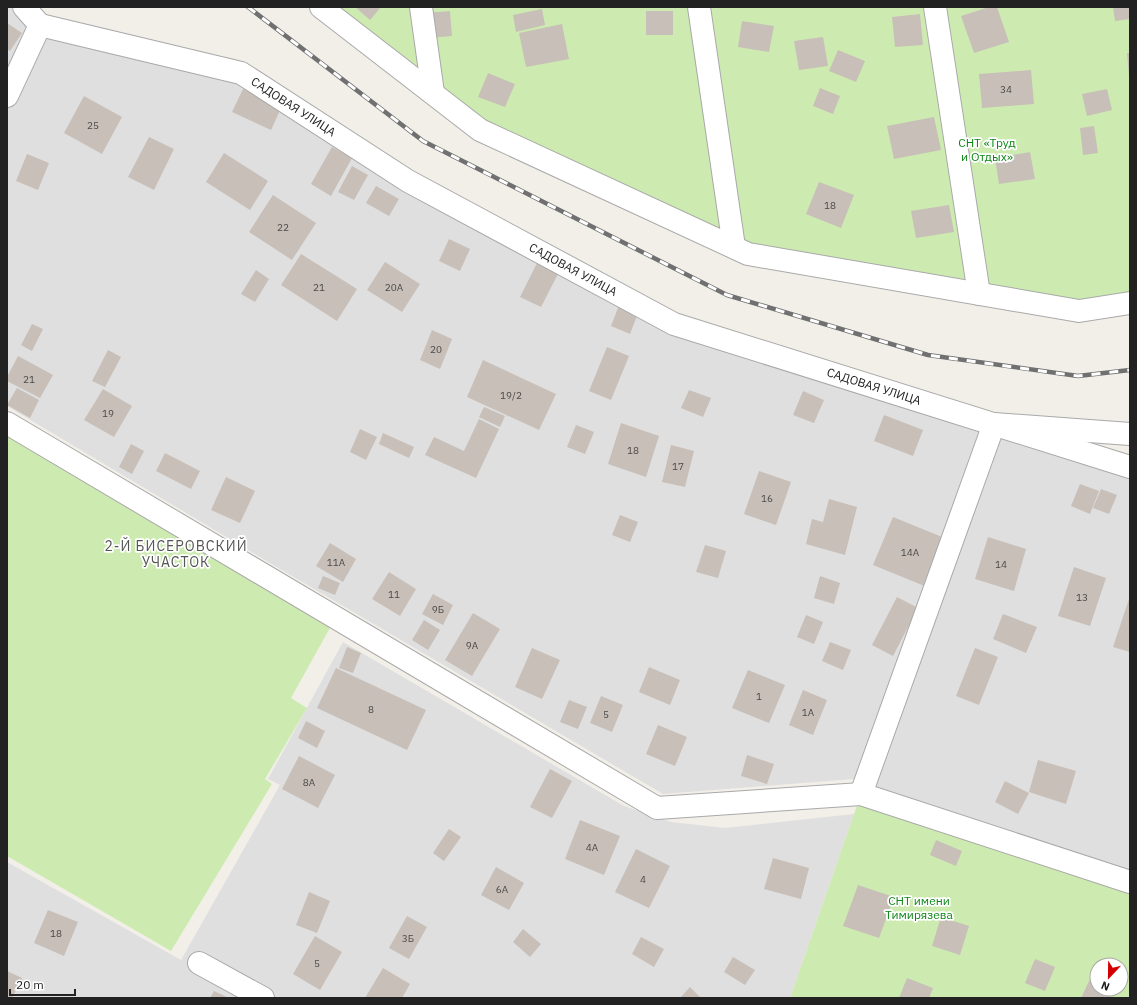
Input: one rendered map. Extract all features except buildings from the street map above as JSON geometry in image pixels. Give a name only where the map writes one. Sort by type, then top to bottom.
[{"type":"street","points":[[7,96],[40,25],[24,7]]},
{"type":"street","points":[[321,7],[480,130],[748,254],[1079,311],[1130,303]]},
{"type":"street","points":[[421,7],[433,94]]},
{"type":"street","points":[[699,7],[734,247]]},
{"type":"street","points":[[935,7],[979,294]]},
{"type":"street","name":"САДОВАЯ УЛИЦА","points":[[40,25],[242,73],[408,181],[674,324],[1130,467]]},
{"type":"street","points":[[861,794],[994,424],[1130,434]]},
{"type":"street","points":[[9,429],[657,808],[861,794],[1130,882]]},
{"type":"street","points":[[199,963],[263,998]]},
{"type":"shaded area","points":[[7,7],[24,7],[40,25],[241,73],[674,324],[1130,467],[1130,871],[854,779],[663,794],[275,566],[7,406]]},
{"type":"shaded area","points":[[343,642],[624,806],[671,822],[725,828],[854,814],[790,998],[7,998],[7,862],[181,960],[280,785],[268,779]]},
{"type":"green space","name":"СНТ «Труд и Отдых»","points":[[321,7],[1130,7],[1130,303],[1079,311],[748,254],[480,130]]},
{"type":"green space","points":[[14,427],[336,617],[291,698],[307,708],[265,779],[272,784],[171,951],[7,856],[7,437]]},
{"type":"green space","name":"СНТ имени Тимирязева","points":[[861,794],[1130,882],[1130,998],[790,998]]},
{"type":"railway","points":[[248,7],[423,141],[727,295],[928,355],[1078,376],[1130,370]]},
{"type":"district","name":"2-Й БИСЕРОВСКИЙ УЧАСТОК","points":[[176,554]]}]
